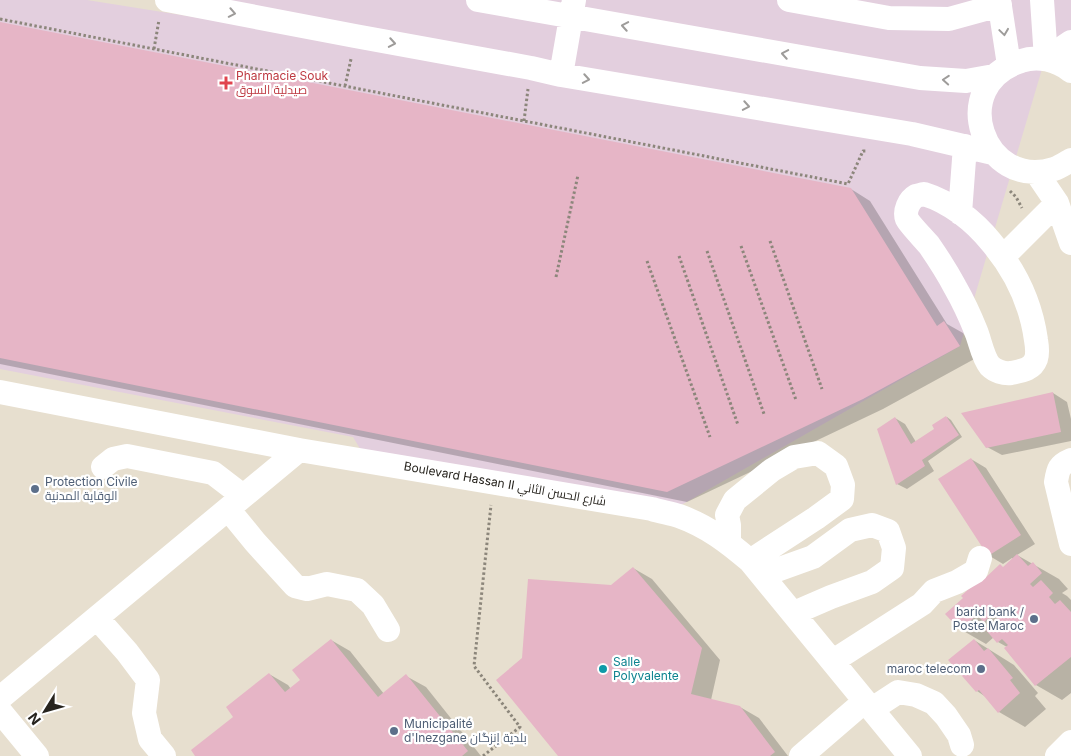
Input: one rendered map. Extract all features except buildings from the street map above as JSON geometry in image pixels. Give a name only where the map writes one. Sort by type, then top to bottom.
[{"type":"street","points":[[478,0],[573,8],[920,78],[966,82],[1001,71],[1027,59],[1046,59],[1063,65],[1071,71]]},
{"type":"street","points":[[789,0],[889,18],[949,19],[1000,3],[1001,71],[984,90],[980,106],[980,123],[984,139],[994,153],[1006,163],[1020,170],[1036,172],[1055,169],[1071,160]]},
{"type":"street","points":[[1042,0],[1046,59]]},
{"type":"street","points":[[561,75],[573,8]]},
{"type":"street","points":[[163,10],[355,36],[561,75],[912,134],[994,153]]},
{"type":"street","points":[[1046,59],[1071,42]]},
{"type":"street","points":[[960,213],[965,146]]},
{"type":"street","points":[[1036,172],[1057,203],[1071,243]]},
{"type":"street","points":[[924,194],[960,213],[980,231],[1003,257],[1020,287],[1030,312],[1035,333],[1036,359],[1029,368],[1007,374],[992,368],[987,362],[976,331],[955,286],[908,219],[906,210],[909,202],[916,196],[924,194]]},
{"type":"street","points":[[1003,257],[1057,203]]},
{"type":"street","name":"Boulevard Hassan II شارع الحسن الثاني","points":[[0,392],[299,450],[493,482],[679,516],[705,527],[729,542],[756,568],[910,756]]},
{"type":"street","points":[[0,698],[299,450]]},
{"type":"street","points":[[729,542],[727,514],[735,500],[772,470],[794,457],[818,453],[836,466],[843,485],[842,499],[756,568]]},
{"type":"street","points":[[103,467],[113,459],[127,456],[213,473],[236,502],[255,542],[296,586],[307,589],[328,584],[356,590],[373,605],[388,630]]},
{"type":"street","points":[[1071,460],[1063,464],[1058,472],[1056,482],[1071,544]]},
{"type":"street","points":[[756,568],[813,557],[850,530],[872,525],[888,531],[894,548],[892,568],[872,582],[794,613]]},
{"type":"street","points":[[833,662],[922,604],[934,591],[957,582],[976,571],[980,558]]},
{"type":"street","points":[[97,618],[128,652],[148,680],[144,713],[150,739],[164,756]]},
{"type":"street","points":[[801,756],[868,705],[898,692],[916,695],[934,703],[959,734],[962,745]]},
{"type":"street","points":[[0,712],[37,756]]},
{"type":"street","points":[[1056,756],[1071,742]]},
{"type":"path","points":[[154,49],[163,10]]},
{"type":"path","points":[[0,19],[848,184],[863,151],[871,152]]},
{"type":"path","points":[[345,86],[355,36]]},
{"type":"path","points":[[524,121],[531,68]]},
{"type":"path","points":[[556,277],[578,175]]},
{"type":"path","points":[[770,241],[822,389]]},
{"type":"path","points":[[742,246],[796,400]]},
{"type":"path","points":[[707,252],[764,414]]},
{"type":"path","points":[[679,256],[738,425]]},
{"type":"path","points":[[647,262],[710,437]]},
{"type":"path","points":[[483,756],[520,727],[474,666],[493,482]]},
{"type":"shaded area","points":[[0,0],[87,0],[225,22],[228,0],[1071,0],[1071,30],[1050,42],[960,346],[669,512],[365,457],[353,437],[0,369]]},
{"type":"place","name":"Pharmacie Souk صيدلية السوق","points":[[226,83]]},
{"type":"place","name":"Protection Civile الوقاية المدنية","points":[[35,489]]},
{"type":"place","name":"barid bank / Poste Maroc","points":[[1034,619]]},
{"type":"place","name":"Salle Polyvalente","points":[[603,669]]},
{"type":"place","name":"maroc telecom","points":[[981,669]]},
{"type":"place","name":"Municipalité d'Inezgane بلدية إنزگان","points":[[394,731]]}]
